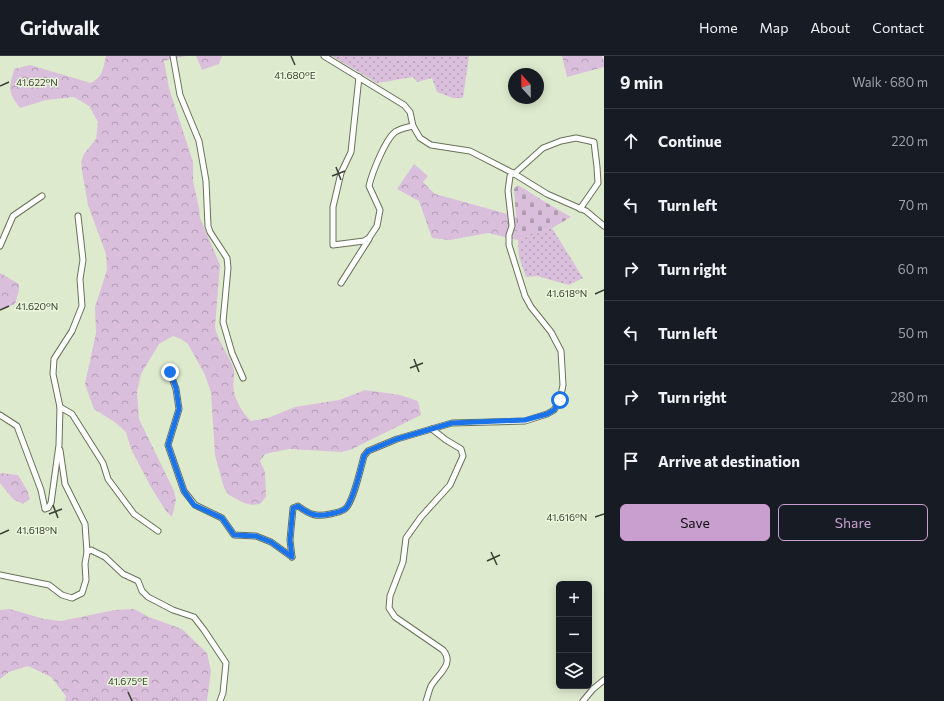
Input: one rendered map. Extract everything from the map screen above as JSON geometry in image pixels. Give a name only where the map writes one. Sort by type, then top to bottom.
[{"type":"street","points":[[173,56],[180,95],[199,141],[206,181],[208,226],[210,232],[227,258],[228,268],[222,322],[232,353],[243,378]]},
{"type":"street","points":[[327,57],[404,105],[410,112],[413,126],[420,138],[431,145],[470,151],[514,173],[547,194],[586,211],[604,226]]},
{"type":"street","points":[[359,77],[351,152],[341,173],[333,207],[333,245],[364,241],[369,238]]},
{"type":"street","points":[[341,283],[377,226],[380,210],[369,186],[372,175],[387,142],[396,132],[413,126]]},
{"type":"street","points":[[170,372],[176,388],[179,409],[168,445],[184,491],[194,505],[222,518],[234,535],[256,536],[271,542],[292,557],[290,540],[293,508],[298,506],[307,512],[319,516],[346,509],[350,502],[364,456],[368,451],[397,439],[452,423],[525,420],[547,414],[554,410],[560,400],[563,385],[561,351],[551,332],[530,307],[525,296],[509,245],[509,235],[512,226],[508,191],[510,176],[543,148],[561,141],[576,138],[594,142],[598,167],[598,183],[580,209]]},
{"type":"street","points":[[0,246],[13,216],[42,196]]},
{"type":"street","points":[[0,415],[17,426],[41,490],[45,509],[48,508],[51,503],[59,445],[60,407],[53,374],[54,359],[72,331],[82,306],[80,279],[83,260],[78,216]]},
{"type":"street","points":[[60,407],[72,414],[103,463],[108,479],[134,514],[158,531]]},
{"type":"street","points":[[426,701],[431,686],[446,667],[446,653],[395,617],[389,608],[390,596],[403,562],[406,538],[420,517],[450,485],[463,456],[461,449],[432,429]]},
{"type":"street","points":[[0,575],[49,585],[62,595],[72,598],[82,592],[86,580],[85,564],[87,552],[85,524],[65,484],[59,445]]},
{"type":"street","points":[[87,552],[91,550],[105,557],[123,574],[138,581],[142,591],[148,598],[173,610],[194,617],[226,663],[223,693],[220,701]]},
{"type":"street","points":[[583,701],[593,689],[604,680]]},
{"type":"green space","points":[[106,56],[186,56],[164,61],[169,88],[193,162],[193,181],[200,218],[220,265],[215,327],[218,338],[233,367],[236,399],[248,418],[251,421],[268,418],[295,407],[339,400],[365,390],[400,395],[418,401],[421,415],[350,450],[341,452],[289,449],[265,454],[260,461],[265,472],[266,497],[260,504],[252,505],[244,503],[229,495],[224,488],[215,455],[211,392],[205,375],[188,344],[173,336],[159,344],[141,374],[137,392],[139,419],[174,491],[176,500],[172,517],[166,511],[152,489],[131,449],[126,432],[116,423],[94,409],[85,384],[96,333],[95,307],[107,270],[106,254],[88,205],[81,162],[84,154],[96,139],[98,122],[89,106],[74,97],[46,100],[20,108],[10,90],[14,69],[30,65],[91,83],[100,75]]},
{"type":"green space","points":[[196,56],[222,56],[219,64],[202,70]]},
{"type":"green space","points":[[332,56],[391,56],[391,59],[419,61],[419,56],[469,56],[463,98],[453,98],[437,92],[432,78],[417,82],[413,77],[377,83]]},
{"type":"green space","points":[[391,56],[419,56],[419,61],[391,60]]},
{"type":"green space","points":[[562,56],[602,56],[604,67],[567,77]]},
{"type":"green space","points":[[414,164],[428,176],[423,182],[435,194],[517,218],[518,240],[488,233],[450,240],[432,238],[419,201],[397,189]]},
{"type":"green space","points":[[518,185],[571,217],[552,228],[518,240],[514,189]]},
{"type":"green space","points":[[552,228],[583,278],[569,285],[537,276],[526,277],[519,257],[518,240]]},
{"type":"green space","points":[[0,273],[19,284],[19,291],[15,304],[0,309]]},
{"type":"green space","points":[[0,473],[18,475],[27,490],[30,499],[23,504],[13,499],[0,483]]},
{"type":"green space","points":[[10,609],[44,619],[61,621],[115,610],[134,609],[149,617],[182,629],[207,653],[211,671],[207,701],[65,701],[66,696],[51,677],[28,666],[9,672],[0,679],[0,610]]},
{"type":"route","points":[[170,372],[176,388],[179,409],[168,445],[184,491],[194,505],[222,518],[234,535],[256,536],[271,542],[292,557],[290,540],[291,516],[293,508],[298,506],[307,512],[319,516],[346,509],[350,502],[364,456],[368,451],[397,439],[452,423],[525,420],[547,414],[554,410],[560,400]]}]
